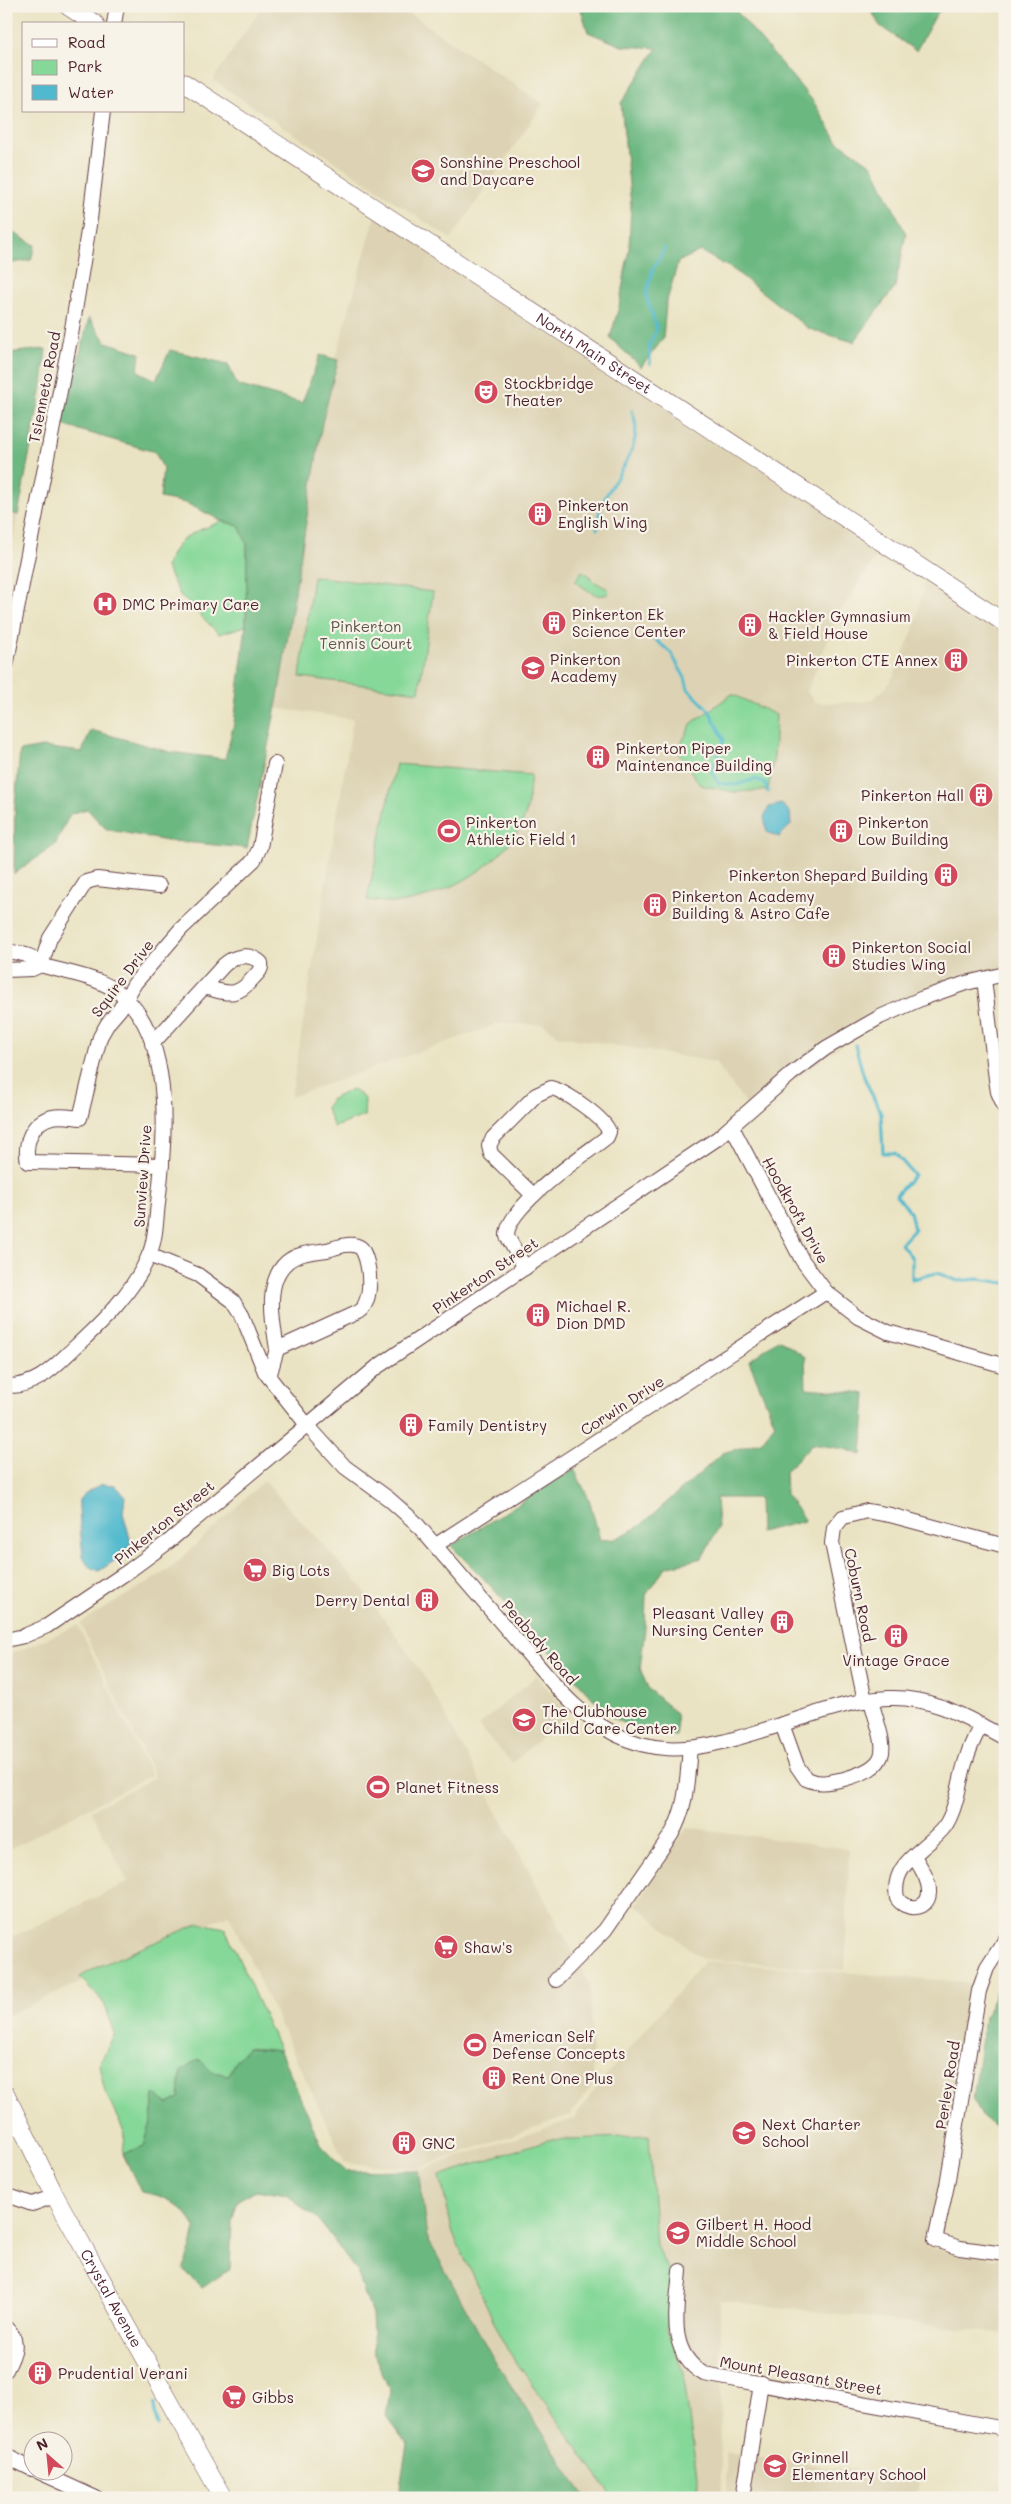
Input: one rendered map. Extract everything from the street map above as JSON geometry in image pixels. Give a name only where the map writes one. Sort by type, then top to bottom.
[{"type":"main road","points":[[68,6],[92,22]]},
{"type":"main road","name":"North Main Street","points":[[185,84],[1005,623]]},
{"type":"main road","name":"Crystal Avenue","points":[[6,2095],[55,2196],[223,2498]]},
{"type":"street","points":[[114,22],[117,6]]},
{"type":"street","name":"Tsienneto Road","points":[[6,666],[71,335],[90,219],[103,112]]},
{"type":"street","name":"Squire Drive","points":[[162,1164],[28,1162],[27,1143],[38,1125],[52,1117],[80,1118],[100,1037],[135,983],[181,929],[254,860],[260,847],[275,764]]},
{"type":"street","points":[[42,965],[50,938],[86,882],[97,879],[159,886]]},
{"type":"street","name":"Sunview Drive","points":[[6,951],[28,955],[42,965],[90,977],[126,998],[142,1021],[152,1044],[160,1078],[163,1109],[162,1164],[155,1227],[149,1255],[131,1285],[113,1308],[59,1362],[34,1382],[6,1386]]},
{"type":"street","name":"Sunview Drive","points":[[6,970],[32,969],[42,965]]},
{"type":"street","name":"Pinkerton Street","points":[[6,1640],[24,1636],[48,1626],[130,1570],[168,1542],[378,1367],[732,1127],[792,1074],[842,1038],[908,1004],[945,990],[1005,974]]},
{"type":"street","points":[[984,979],[997,1086],[1005,1108]]},
{"type":"street","points":[[152,1044],[204,987]]},
{"type":"street","points":[[525,1268],[511,1246],[506,1232],[514,1217],[533,1195],[607,1137],[609,1132],[604,1122],[561,1091],[551,1088],[536,1095],[491,1140],[489,1146],[491,1154],[533,1195]]},
{"type":"street","name":"Hoodkroft Drive","points":[[732,1127],[805,1264],[826,1292],[858,1317],[888,1332],[1005,1366]]},
{"type":"street","points":[[269,1377],[278,1349],[272,1305],[275,1281],[282,1268],[292,1259],[303,1255],[352,1244],[361,1248],[366,1260],[369,1293],[364,1307],[278,1349]]},
{"type":"street","name":"Peabody Road","points":[[149,1255],[198,1275],[233,1300],[242,1315],[269,1377],[307,1425],[345,1467],[389,1499],[436,1545],[560,1691],[589,1718],[613,1735],[630,1742],[658,1747],[690,1748],[723,1742],[868,1700],[908,1699],[950,1708],[1005,1738]]},
{"type":"street","name":"Corwin Drive","points":[[436,1545],[826,1292]]},
{"type":"street","name":"Coburn Road","points":[[782,1724],[797,1766],[806,1779],[826,1783],[858,1775],[876,1766],[881,1757],[881,1745],[868,1700],[832,1543],[831,1536],[837,1522],[850,1513],[874,1512],[1005,1546]]},
{"type":"street","points":[[914,1856],[939,1833],[947,1822],[957,1796],[967,1756],[981,1725]]},
{"type":"street","points":[[556,1980],[605,1930],[672,1835],[679,1821],[684,1801],[690,1748]]},
{"type":"street","name":"Perley Road","points":[[1005,1940],[987,1968],[978,1991],[947,2185],[935,2240],[960,2248],[1005,2254]]},
{"type":"street","points":[[6,2195],[32,2204],[55,2196]]},
{"type":"street","name":"Mount Pleasant Street","points":[[680,2271],[676,2332],[685,2357],[704,2374],[1005,2429]]},
{"type":"street","points":[[6,2327],[14,2338],[15,2350],[6,2370]]},
{"type":"street","points":[[742,2498],[761,2383]]},
{"type":"street","points":[[6,2456],[22,2464]]},
{"type":"street","points":[[61,2482],[96,2498]]},
{"type":"shaded area","name":"Sonshine Preschool and Daycare","points":[[263,6],[398,6],[543,104],[451,239],[213,80]]},
{"type":"shaded area","name":"Pinkerton Academy","points":[[377,210],[885,545],[838,614],[807,692],[816,703],[871,700],[885,689],[894,675],[916,623],[926,572],[1005,623],[1005,974],[880,1017],[751,1111],[715,1062],[559,1036],[543,1024],[498,1024],[291,1097],[353,719],[239,703]]},
{"type":"shaded area","points":[[6,513],[18,515],[6,575]]},
{"type":"shaded area","points":[[264,1481],[360,1585],[425,1678],[590,1984],[594,2083],[570,2115],[417,2168],[345,2163],[229,1915],[6,2016],[6,1940],[128,1882],[91,1810],[155,1777],[80,1623],[170,1569]]},
{"type":"shaded area","points":[[78,1625],[151,1775],[6,1851],[6,1656]]},
{"type":"shaded area","name":"The Clubhouse Child Care Center","points":[[536,1676],[569,1714],[512,1763],[478,1726]]},
{"type":"shaded area","points":[[687,1827],[849,1849],[845,1970],[702,1959],[636,1905]]},
{"type":"shaded area","name":"Gilbert H. Hood Middle School","points":[[704,1961],[973,1983],[935,2219],[925,2245],[964,2255],[1005,2259],[1005,2334],[720,2300],[721,2498],[586,2498],[494,2360],[427,2237],[418,2170],[574,2119],[600,2083]]},
{"type":"shaded area","name":"Grinnell Elementary School","points":[[726,2453],[920,2479],[916,2498],[726,2498]]},
{"type":"green space","points":[[580,6],[732,6],[813,101],[837,141],[872,165],[906,234],[895,287],[854,342],[809,329],[734,270],[700,251],[678,262],[666,304],[663,339],[641,367],[610,338],[619,307],[629,249],[631,205],[621,103],[657,48],[622,46],[588,32]]},
{"type":"green space","points":[[869,6],[947,6],[937,13],[916,51],[880,26]]},
{"type":"green space","points":[[6,229],[35,245],[31,260],[6,264]]},
{"type":"green space","points":[[89,318],[106,342],[140,353],[138,371],[156,380],[170,350],[228,364],[237,385],[302,403],[320,355],[338,360],[322,423],[278,697],[247,848],[162,840],[106,829],[87,809],[70,814],[55,845],[14,874],[15,807],[20,751],[42,747],[82,752],[91,730],[170,752],[225,759],[234,723],[246,626],[247,544],[239,526],[222,521],[186,503],[160,498],[163,468],[155,452],[62,425]]},
{"type":"green space","points":[[46,349],[42,386],[18,515],[6,512],[6,353]]},
{"type":"green space","points":[[222,521],[239,526],[247,544],[246,626],[219,634],[180,595],[166,567],[176,548],[187,536]]},
{"type":"green space","points":[[582,571],[590,576],[591,580],[608,589],[609,593],[596,595],[575,581]]},
{"type":"green space","name":"Pinkerton Tennis Court","points":[[313,576],[433,592],[419,692],[300,677]]},
{"type":"green space","points":[[732,694],[776,715],[774,757],[768,790],[734,792],[700,785],[677,751],[692,723]]},
{"type":"green space","name":"Pinkerton Athletic Field 1","points":[[396,764],[531,775],[525,816],[517,833],[505,848],[476,873],[440,892],[405,902],[391,903],[367,900]]},
{"type":"green space","points":[[352,1089],[365,1099],[364,1116],[334,1127],[326,1108],[332,1099]]},
{"type":"green space","points":[[779,1339],[805,1357],[806,1388],[866,1393],[862,1455],[845,1449],[812,1444],[785,1472],[786,1494],[805,1521],[760,1532],[759,1498],[716,1498],[718,1528],[702,1558],[666,1567],[646,1595],[645,1628],[640,1668],[648,1689],[676,1713],[677,1736],[646,1734],[608,1715],[484,1579],[451,1546],[574,1469],[589,1499],[600,1540],[615,1539],[640,1526],[723,1453],[761,1442],[775,1424],[749,1361]]},
{"type":"green space","points":[[200,1923],[225,1928],[280,2051],[247,2048],[234,2063],[229,2075],[212,2072],[199,2059],[181,2071],[179,2098],[168,2104],[154,2095],[151,2122],[144,2146],[123,2154],[125,2134],[105,2092],[99,2065],[115,2033],[104,2003],[80,1977],[95,1968]]},
{"type":"green space","points":[[1005,1971],[1005,2132],[983,2118],[973,2100],[985,2017]]},
{"type":"green space","points":[[247,2048],[280,2051],[321,2145],[346,2171],[418,2170],[427,2237],[494,2360],[586,2498],[403,2498],[400,2488],[407,2444],[386,2416],[390,2391],[374,2354],[372,2315],[357,2272],[317,2218],[287,2195],[256,2190],[238,2200],[232,2222],[230,2269],[202,2288],[183,2269],[191,2248],[195,2227],[184,2212],[173,2202],[159,2196],[141,2192],[123,2154],[144,2146],[151,2122],[154,2094],[168,2104],[179,2098],[181,2071],[199,2059],[212,2072],[229,2075],[234,2063]]},
{"type":"green space","points":[[649,2136],[656,2246],[671,2277],[667,2330],[683,2372],[700,2498],[613,2498],[507,2349],[453,2234],[440,2176],[547,2140]]},
{"type":"water","points":[[781,804],[790,812],[791,825],[779,837],[767,832],[764,817],[769,807]]},
{"type":"water","points":[[102,1484],[115,1485],[125,1496],[123,1513],[131,1542],[126,1553],[99,1571],[88,1565],[84,1559],[79,1500],[89,1490]]},
{"type":"waterway","points":[[650,364],[649,345],[657,329],[646,295],[653,269],[665,248]]},
{"type":"waterway","points":[[597,529],[601,506],[632,449],[636,424],[632,411]]},
{"type":"waterway","points":[[655,639],[671,653],[685,678],[688,689],[709,710],[724,740],[712,772],[718,783],[736,785],[755,779],[765,783],[768,792]]},
{"type":"waterway","points":[[855,1045],[864,1077],[881,1114],[883,1153],[895,1153],[914,1175],[896,1195],[910,1211],[914,1230],[901,1244],[912,1258],[912,1279],[937,1273],[958,1281],[978,1279],[1005,1283]]},
{"type":"waterway","points":[[155,2404],[154,2413],[158,2426]]},
{"type":"place","name":"Sonshine Preschool and Daycare","points":[[423,171]]},
{"type":"place","name":"Stockbridge Theater","points":[[486,392]]},
{"type":"place","name":"Pinkerton English Wing","points":[[540,514]]},
{"type":"place","name":"DMC Primary Care","points":[[105,604]]},
{"type":"place","name":"Pinkerton Ek Science Center","points":[[554,623]]},
{"type":"place","name":"Hackler Gymnasium & Field House","points":[[750,625]]},
{"type":"place","name":"Pinkerton CTE Annex","points":[[956,660]]},
{"type":"place","name":"Pinkerton Academy","points":[[533,668]]},
{"type":"place","name":"Pinkerton Piper Maintenance Building","points":[[598,757]]},
{"type":"place","name":"Pinkerton Hall","points":[[981,795]]},
{"type":"place","name":"Pinkerton Athletic Field 1","points":[[449,831]]},
{"type":"place","name":"Pinkerton Low Building","points":[[841,831]]},
{"type":"place","name":"Pinkerton Shepard Building","points":[[946,875]]},
{"type":"place","name":"Pinkerton Academy Building & Astro Cafe","points":[[655,905]]},
{"type":"place","name":"Pinkerton Social Studies Wing","points":[[834,956]]},
{"type":"place","name":"Michael R. Dion DMD","points":[[538,1315]]},
{"type":"place","name":"Family Dentistry","points":[[411,1425]]},
{"type":"place","name":"Big Lots","points":[[255,1570]]},
{"type":"place","name":"Derry Dental","points":[[427,1600]]},
{"type":"place","name":"Pleasant Valley Nursing Center","points":[[782,1622]]},
{"type":"place","name":"Vintage Grace","points":[[896,1636]]},
{"type":"place","name":"The Clubhouse Child Care Center","points":[[524,1720]]},
{"type":"place","name":"Planet Fitness","points":[[378,1787]]},
{"type":"place","name":"Shaw's","points":[[446,1947]]},
{"type":"place","name":"American Self Defense Concepts","points":[[475,2045]]},
{"type":"place","name":"Rent One Plus","points":[[494,2078]]},
{"type":"place","name":"Next Charter School","points":[[744,2133]]},
{"type":"place","name":"GNC","points":[[404,2143]]},
{"type":"place","name":"Gilbert H. Hood Middle School","points":[[678,2233]]},
{"type":"place","name":"Prudential Verani","points":[[40,2373]]},
{"type":"place","name":"Gibbs","points":[[234,2397]]},
{"type":"place","name":"Grinnell Elementary School","points":[[775,2466]]}]
